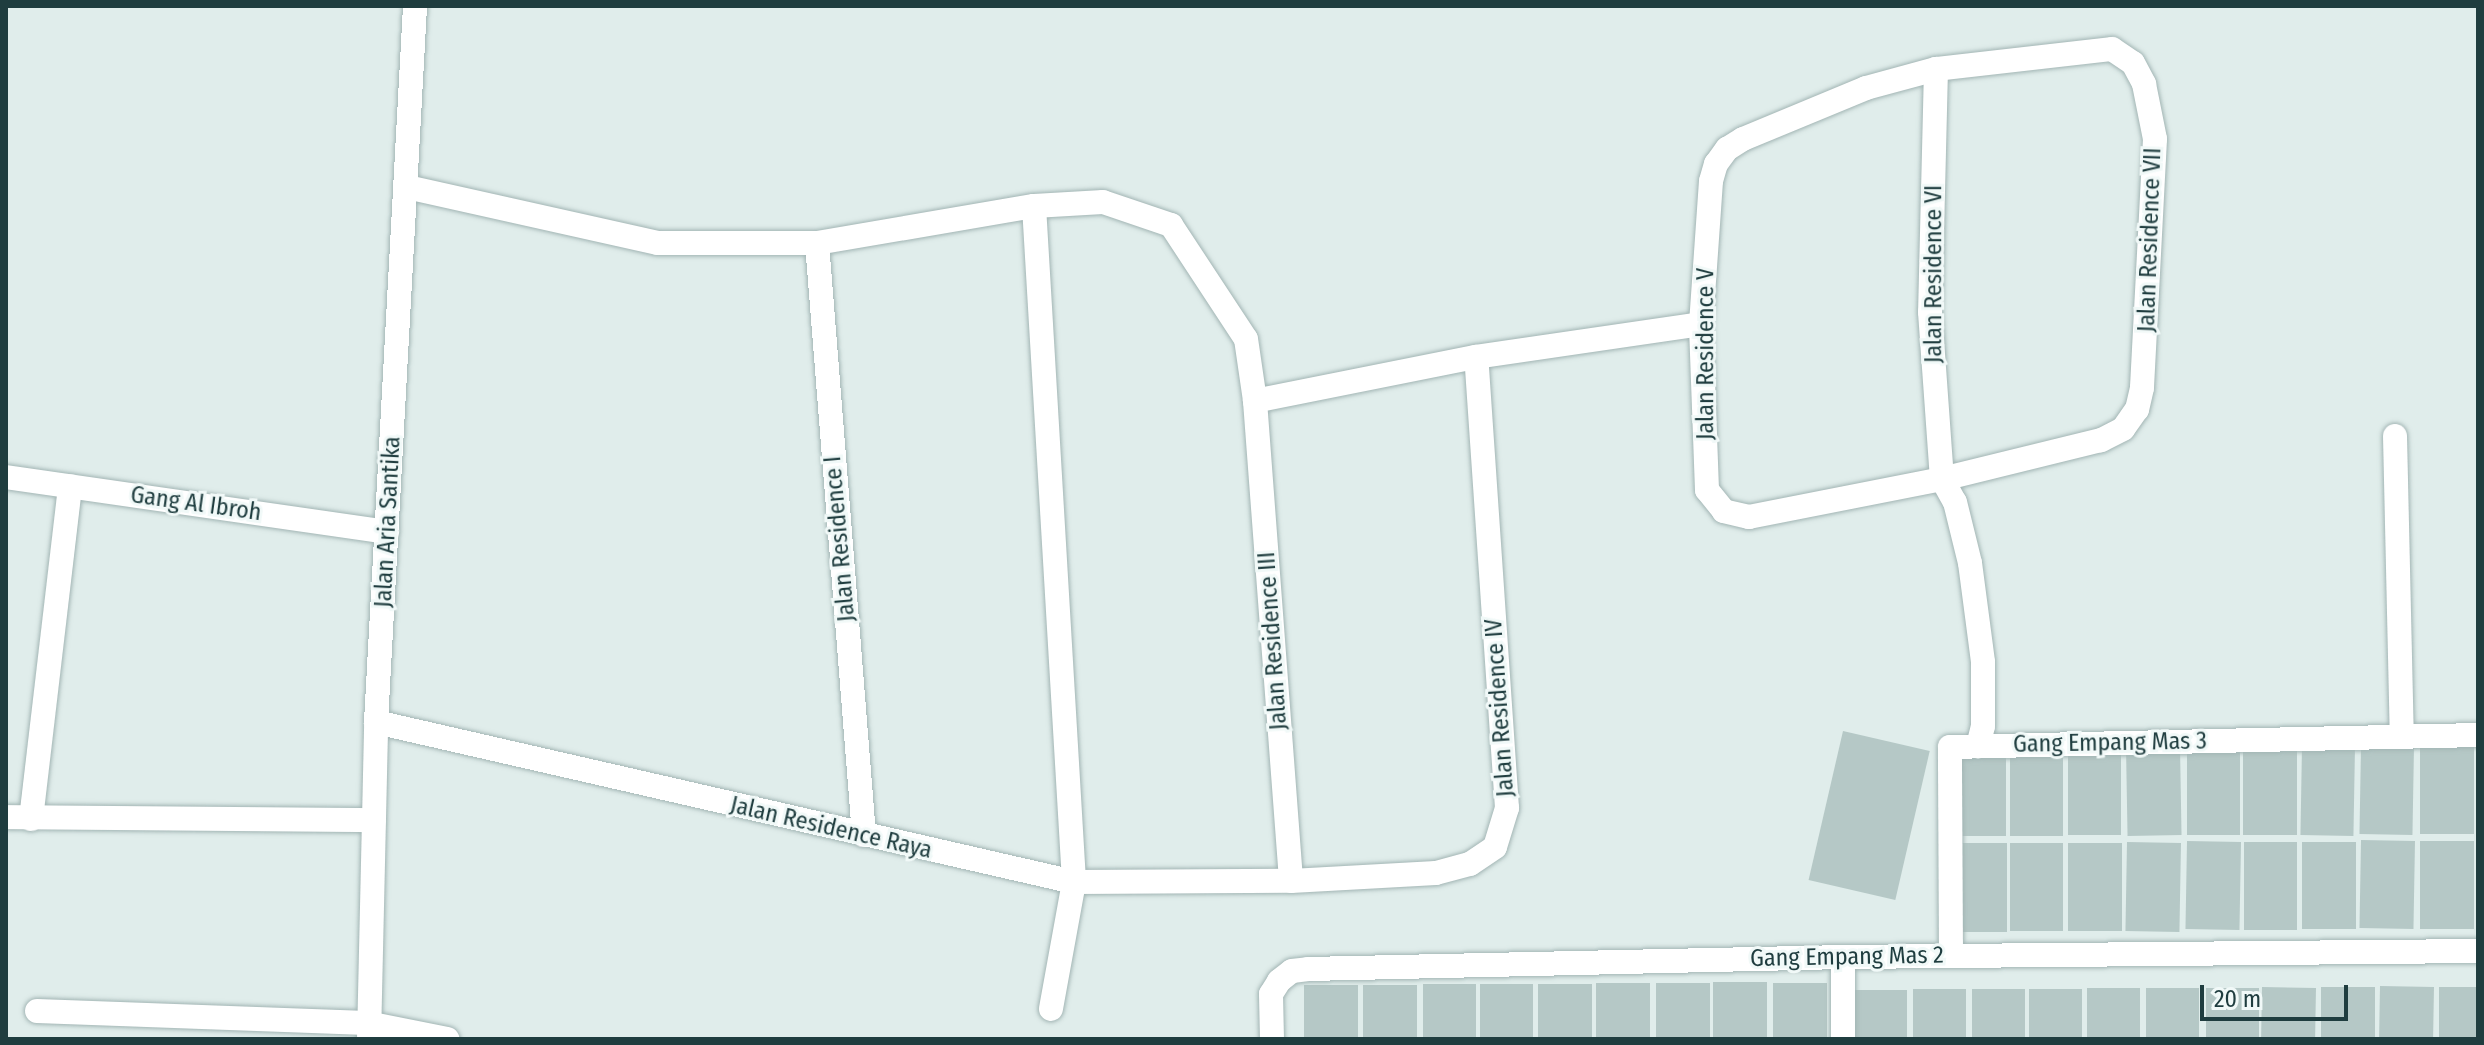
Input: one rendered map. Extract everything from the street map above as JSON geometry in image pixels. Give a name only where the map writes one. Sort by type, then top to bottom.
[{"type":"street","name":"Jalan Aria Santika","points":[[368,1031],[376,722],[415,6]]},
{"type":"street","name":"Jalan Residence VII","points":[[1936,69],[2112,49],[2133,63],[2144,84],[2155,139],[2142,388],[2137,409],[2123,429],[2101,440],[1942,479]]},
{"type":"street","name":"Jalan Residence V","points":[[1936,69],[1866,88],[1743,139],[1727,149],[1716,164],[1711,181],[1701,324],[1707,490],[1724,511],[1749,517],[1942,479]]},
{"type":"street","name":"Jalan Residence VI","points":[[1936,69],[1930,312],[1942,479]]},
{"type":"street","name":"Jalan Residence III","points":[[407,187],[658,243],[817,243],[1034,206],[1103,202],[1171,225],[1246,339],[1255,401],[1291,881]]},
{"type":"street","points":[[1034,206],[1074,882],[1051,1009]]},
{"type":"street","name":"Jalan Residence I","points":[[817,243],[864,835]]},
{"type":"street","points":[[1255,401],[1476,357],[1701,324]]},
{"type":"street","name":"Jalan Residence IV","points":[[1291,881],[1436,873],[1470,864],[1495,847],[1504,828],[1507,808],[1503,735],[1476,357]]},
{"type":"street","points":[[2395,436],[2402,736]]},
{"type":"street","name":"Gang Al Ibroh","points":[[6,477],[387,532]]},
{"type":"street","points":[[1942,479],[1955,502],[1970,563],[1983,662],[1983,726],[1978,746]]},
{"type":"street","points":[[31,819],[70,486]]},
{"type":"street","name":"Jalan Residence Raya","points":[[376,722],[1074,882],[1291,881]]},
{"type":"street","name":"Gang Empang Mas 3","points":[[1951,956],[1950,747],[2478,735]]},
{"type":"street","points":[[6,817],[374,820]]},
{"type":"street","name":"Gang Empang Mas 2","points":[[1272,1039],[1271,994],[1279,981],[1292,971],[1843,957],[2478,951]]},
{"type":"street","points":[[1843,957],[1843,1039]]},
{"type":"street","points":[[37,1011],[368,1031],[447,1039]]},
{"type":"building","points":[[1843,731],[1930,751],[1895,900],[1809,880]]},
{"type":"building","points":[[2302,746],[2355,747],[2353,836],[2300,835]]},
{"type":"building","points":[[2361,746],[2414,747],[2412,835],[2359,834]]},
{"type":"building","points":[[2420,746],[2474,746],[2474,834],[2420,834]]},
{"type":"building","points":[[2180,747],[2182,835],[2128,836],[2126,748]]},
{"type":"building","points":[[2187,747],[2240,747],[2240,835],[2187,835]]},
{"type":"building","points":[[2243,747],[2297,747],[2297,835],[2243,835]]},
{"type":"building","points":[[2010,748],[2063,748],[2063,836],[2010,836]]},
{"type":"building","points":[[2068,748],[2121,748],[2121,835],[2068,835]]},
{"type":"building","points":[[1952,749],[2006,749],[2006,836],[1952,836]]},
{"type":"building","points":[[2361,840],[2415,841],[2413,929],[2359,928]]},
{"type":"building","points":[[2187,841],[2241,842],[2239,930],[2185,929]]},
{"type":"building","points":[[2420,841],[2474,841],[2474,929],[2420,929]]},
{"type":"building","points":[[2127,842],[2181,843],[2179,932],[2125,931]]},
{"type":"building","points":[[2244,842],[2297,842],[2297,930],[2244,930]]},
{"type":"building","points":[[2302,842],[2356,842],[2356,929],[2302,929]]},
{"type":"building","points":[[1953,843],[2007,843],[2007,932],[1953,932]]},
{"type":"building","points":[[2010,843],[2063,843],[2063,931],[2010,931]]},
{"type":"building","points":[[2068,843],[2122,843],[2122,931],[2068,931]]},
{"type":"building","points":[[1713,982],[1767,982],[1767,1039],[1713,1039]]},
{"type":"building","points":[[1596,983],[1650,983],[1650,1039],[1596,1039]]},
{"type":"building","points":[[1656,983],[1710,983],[1710,1039],[1656,1039]]},
{"type":"building","points":[[1773,983],[1827,983],[1827,1039],[1773,1039]]},
{"type":"building","points":[[1423,984],[1476,984],[1476,1039],[1423,1039]]},
{"type":"building","points":[[1480,984],[1533,984],[1533,1039],[1480,1039]]},
{"type":"building","points":[[1538,984],[1592,984],[1592,1039],[1538,1039]]},
{"type":"building","points":[[1304,985],[1358,985],[1358,1039],[1304,1039]]},
{"type":"building","points":[[1363,985],[1417,985],[1417,1039],[1363,1039]]},
{"type":"building","points":[[2380,986],[2434,987],[2433,1039],[2379,1039]]},
{"type":"building","points":[[2262,987],[2316,988],[2315,1039],[2261,1039]]},
{"type":"building","points":[[2321,987],[2375,987],[2375,1039],[2321,1039]]},
{"type":"building","points":[[2439,987],[2478,987],[2478,1039],[2439,1039]]},
{"type":"building","points":[[2087,988],[2140,988],[2140,1039],[2087,1039]]},
{"type":"building","points":[[2146,988],[2199,988],[2199,1039],[2146,1039]]},
{"type":"building","points":[[2206,988],[2259,988],[2259,1039],[2206,1039]]},
{"type":"building","points":[[1913,989],[1966,989],[1966,1039],[1913,1039]]},
{"type":"building","points":[[1972,989],[2025,989],[2025,1039],[1972,1039]]},
{"type":"building","points":[[2029,989],[2082,989],[2082,1039],[2029,1039]]},
{"type":"building","points":[[1854,990],[1907,990],[1907,1039],[1854,1039]]}]
